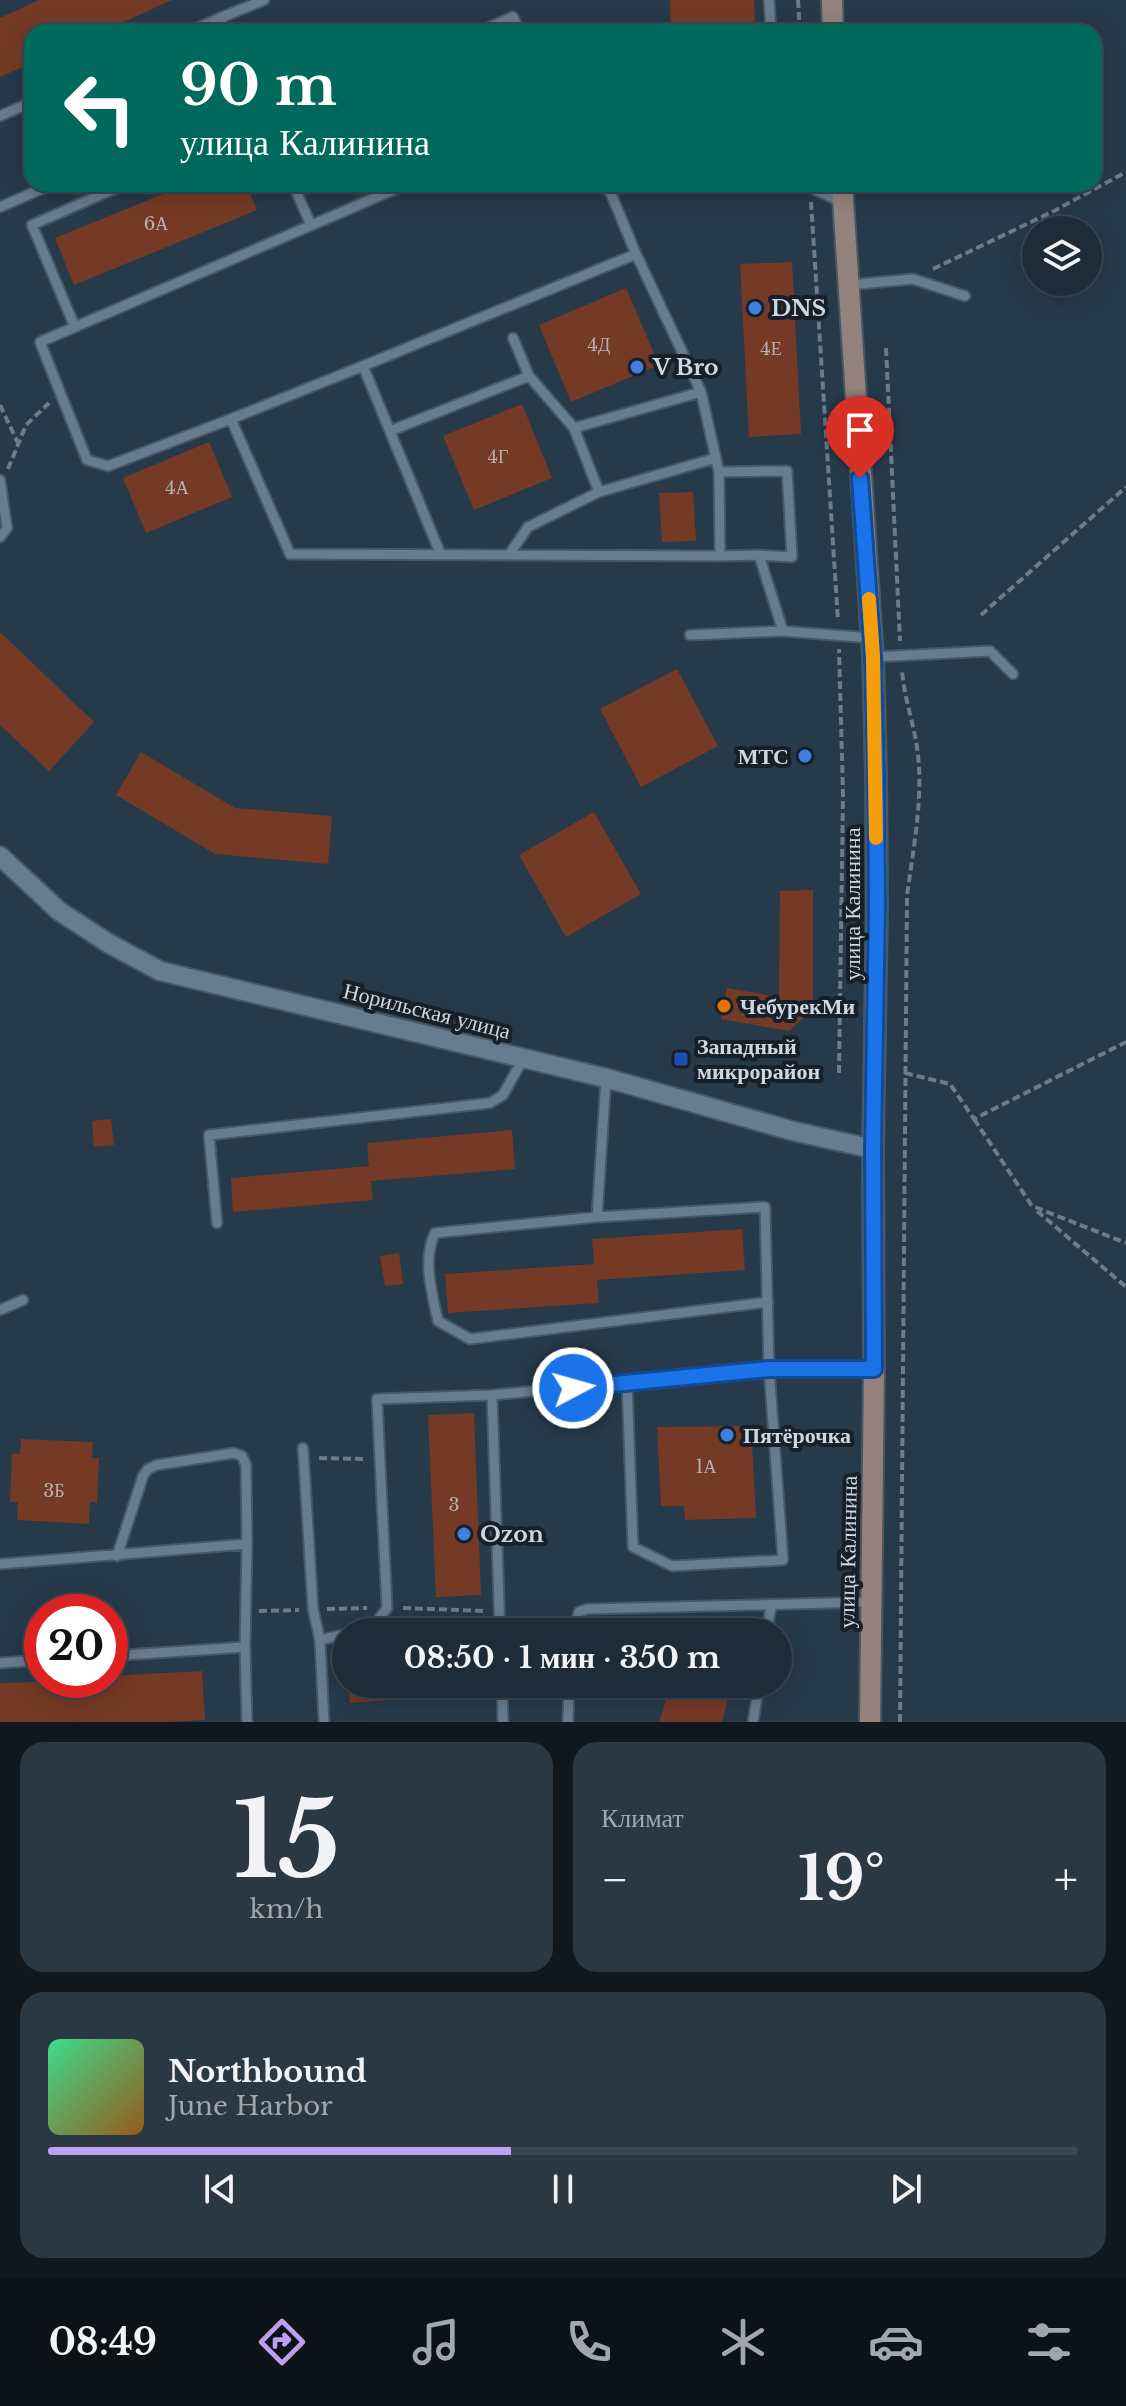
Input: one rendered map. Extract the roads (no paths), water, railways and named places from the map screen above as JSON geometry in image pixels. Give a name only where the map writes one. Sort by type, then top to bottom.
[{"type":"main road","points":[[832,0],[833,24]]},
{"type":"main road","name":"улица Калинина","points":[[842,193],[872,648],[877,891],[870,1722]]},
{"type":"street","name":"Норильская улица","points":[[0,856],[59,911],[108,943],[160,971],[606,1078],[793,1131],[873,1149]]},
{"type":"lane","points":[[207,24],[245,4],[264,0]]},
{"type":"lane","points":[[769,0],[770,24]]},
{"type":"lane","points":[[497,24],[513,17],[516,24]]},
{"type":"lane","points":[[220,18],[223,24]]},
{"type":"lane","points":[[0,116],[24,106]]},
{"type":"lane","points":[[0,207],[35,192]]},
{"type":"lane","points":[[75,327],[32,225],[107,192]]},
{"type":"lane","points":[[297,192],[311,225]]},
{"type":"lane","points":[[388,192],[40,342],[87,460],[108,466],[636,254]]},
{"type":"lane","points":[[610,192],[701,392],[719,472],[720,556]]},
{"type":"lane","points":[[848,285],[913,279],[965,296]]},
{"type":"lane","points":[[513,338],[529,376],[574,428],[599,492]]},
{"type":"lane","points":[[363,366],[441,555]]},
{"type":"lane","points":[[390,431],[529,376]]},
{"type":"lane","points":[[574,428],[701,392]]},
{"type":"lane","points":[[231,419],[290,554],[792,557],[787,471],[719,472]]},
{"type":"lane","points":[[509,555],[528,527],[599,492],[716,458]]},
{"type":"lane","points":[[0,537],[7,528],[1,481]]},
{"type":"lane","points":[[759,555],[783,631]]},
{"type":"lane","points":[[690,635],[783,631],[839,635],[901,656],[990,651],[1013,674]]},
{"type":"lane","points":[[217,1223],[209,1135],[490,1103],[503,1095],[523,1059]]},
{"type":"lane","points":[[597,1217],[606,1078]]},
{"type":"lane","points":[[627,1383],[633,1547],[672,1566],[783,1560],[769,1369],[768,1302],[765,1207],[597,1217],[435,1233],[428,1247],[431,1291],[438,1321],[470,1339],[768,1302]]},
{"type":"lane","points":[[0,1310],[23,1300]]},
{"type":"lane","points":[[380,1618],[387,1608],[377,1399],[492,1395],[769,1369],[874,1369]]},
{"type":"lane","points":[[492,1395],[500,1618]]},
{"type":"lane","points":[[117,1556],[148,1469],[234,1453],[242,1456],[246,1465],[247,1722]]},
{"type":"lane","points":[[303,1453],[324,1722]]},
{"type":"lane","points":[[0,1564],[247,1544]]},
{"type":"lane","points":[[577,1618],[579,1612],[587,1609],[871,1602]]},
{"type":"lane","points":[[769,1618],[771,1606]]},
{"type":"lane","points":[[320,1640],[332,1637]]},
{"type":"lane","points":[[128,1655],[245,1647]]},
{"type":"lane","points":[[0,1663],[24,1661]]},
{"type":"lane","points":[[502,1698],[503,1722]]},
{"type":"lane","points":[[568,1722],[569,1698]]},
{"type":"lane","points":[[753,1722],[757,1698]]},
{"type":"place","name":"DNS","points":[[755,308]]},
{"type":"place","name":"V Bro","points":[[637,367]]},
{"type":"place","name":"МТС","points":[[805,756]]},
{"type":"place","name":"ЧебурекМи","points":[[724,1006]]},
{"type":"place","name":"Западный микрорайон","points":[[681,1059]]},
{"type":"place","name":"Пятёрочка","points":[[727,1435]]},
{"type":"place","name":"Ozon","points":[[464,1534]]}]
